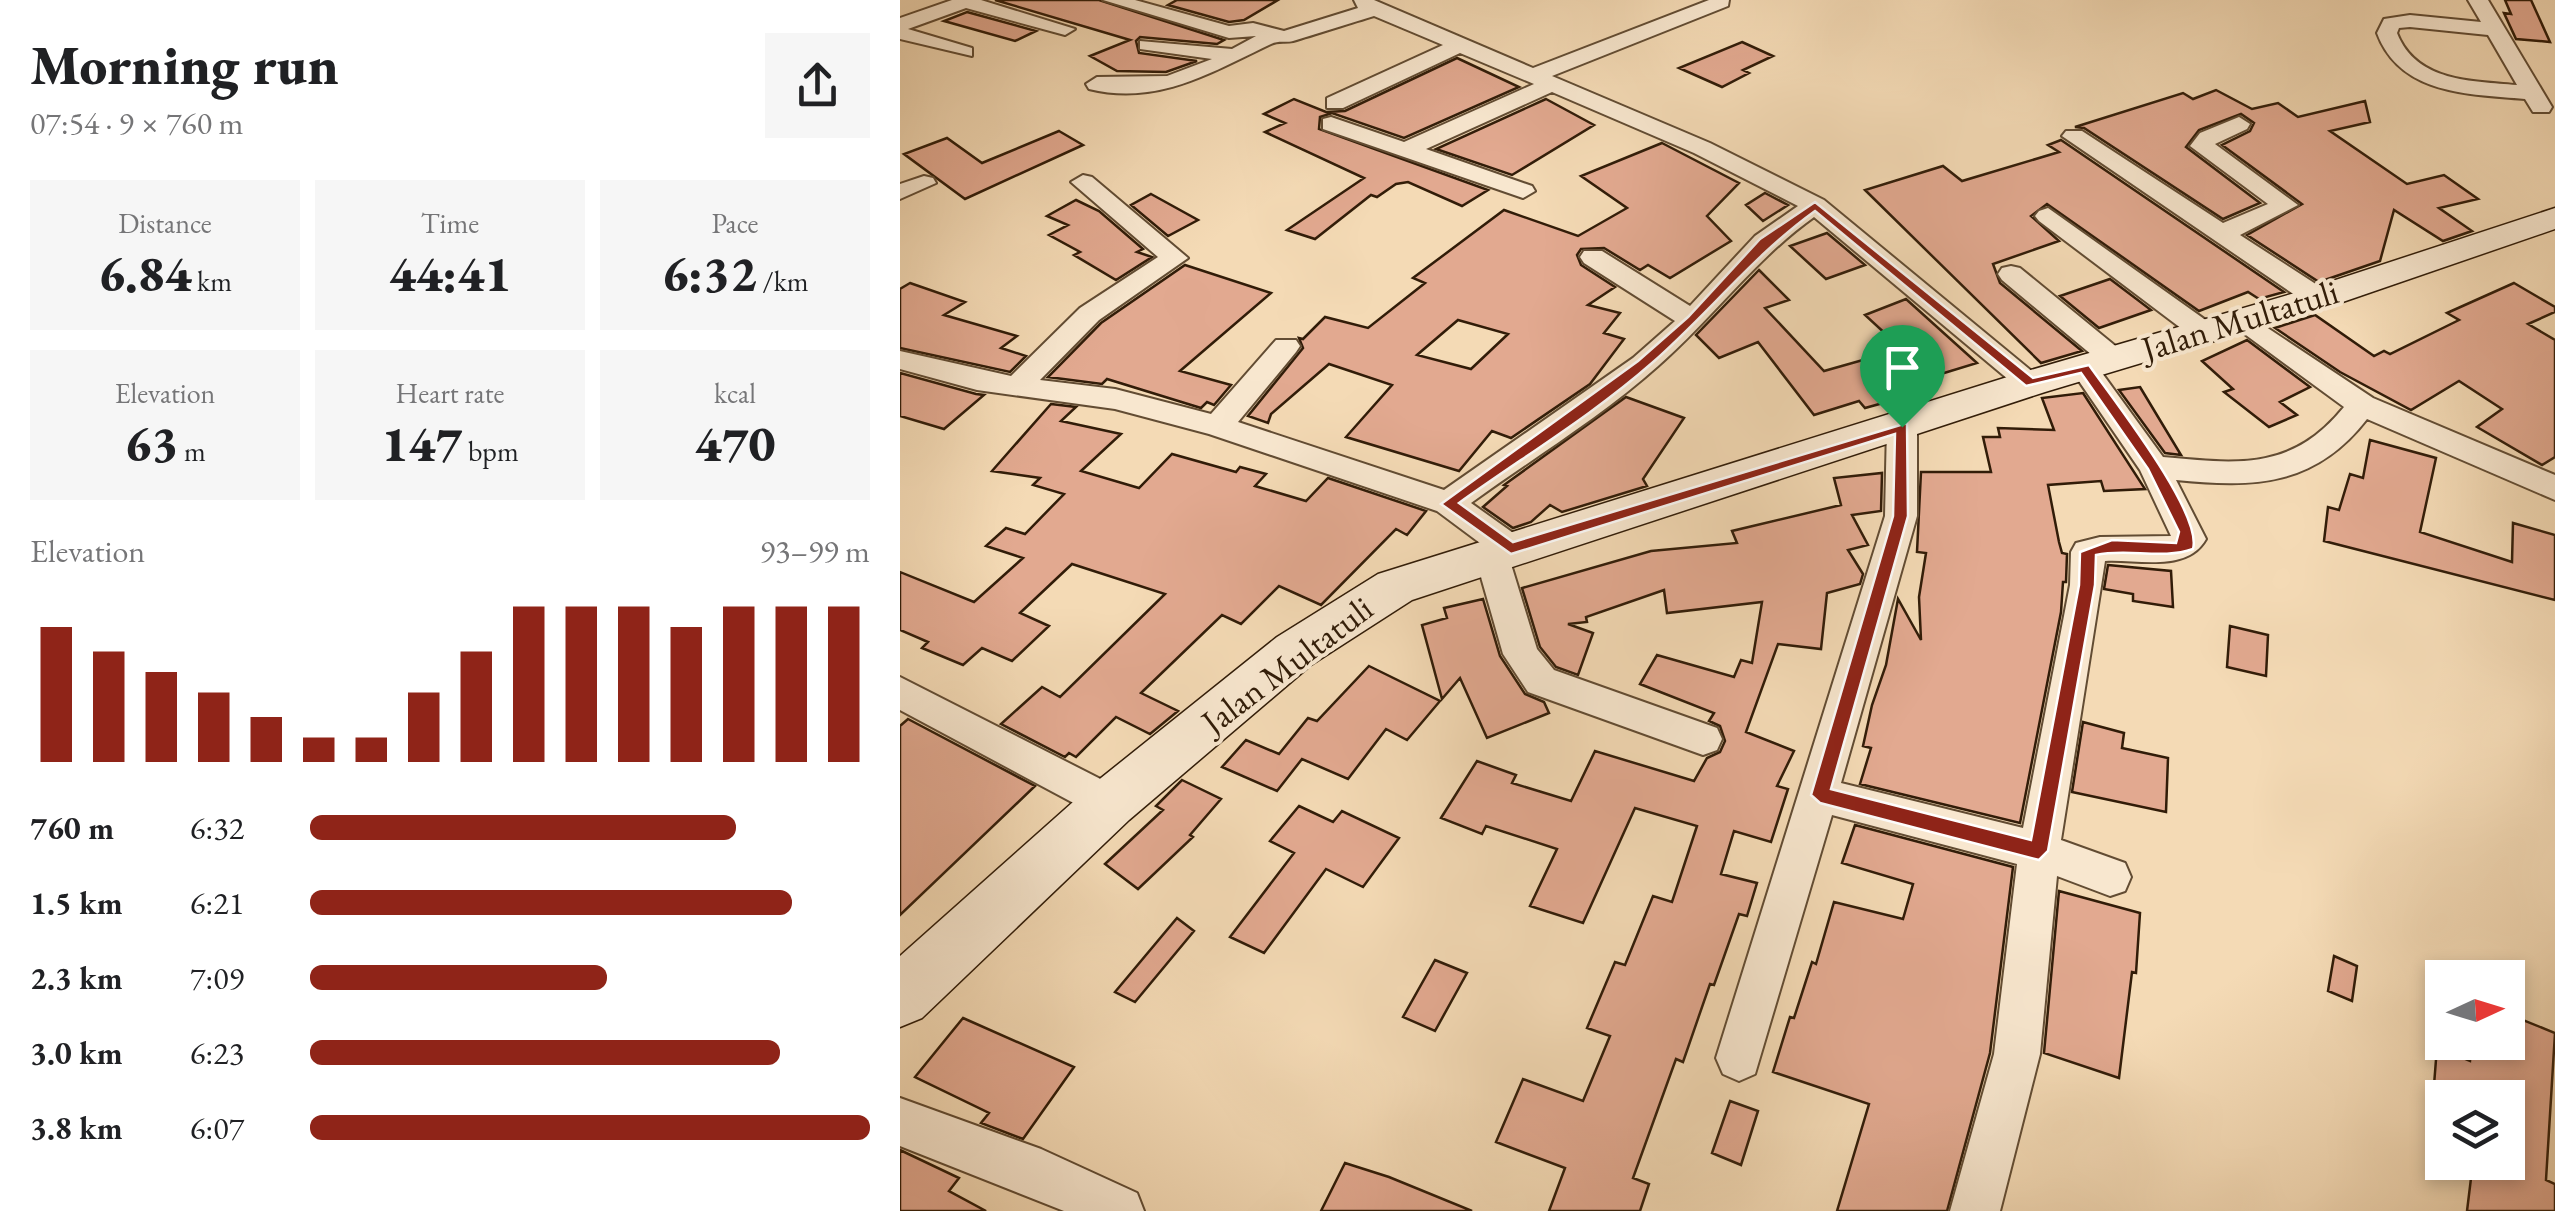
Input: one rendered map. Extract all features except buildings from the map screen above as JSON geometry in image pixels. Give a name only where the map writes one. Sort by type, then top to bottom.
[{"type":"main road","name":"Jalan Multatuli","points":[[900,997],[1110,803],[1294,651],[1353,610],[1395,587],[2031,383],[2318,298],[2555,218]]},
{"type":"street","points":[[1113,0],[1229,32],[1252,29],[1272,35],[1305,34],[1369,4],[1702,148],[1815,205],[2031,383]]},
{"type":"street","points":[[2478,0],[2537,101],[2414,70],[2396,54],[2387,32],[2391,23],[2410,20],[2494,29]]},
{"type":"street","points":[[900,25],[968,1],[1065,29]]},
{"type":"street","points":[[1407,149],[1545,79],[1721,2]]},
{"type":"street","points":[[900,33],[965,52]]},
{"type":"street","points":[[1097,84],[1154,88],[1236,56],[1272,35]]},
{"type":"street","points":[[1460,44],[1333,114],[1407,149],[1523,191]]},
{"type":"street","points":[[1147,45],[1236,56]]},
{"type":"street","points":[[2222,234],[2286,205],[2202,146],[2208,138],[2239,124]]},
{"type":"street","points":[[2074,136],[2318,298]]},
{"type":"street","points":[[900,192],[924,182]]},
{"type":"street","points":[[1018,387],[1094,306],[1174,258],[1082,182]]},
{"type":"street","points":[[1448,504],[1642,364],[1693,320],[1764,241],[1815,205]]},
{"type":"street","points":[[2048,216],[2224,326],[2362,405],[2512,466],[2555,489]]},
{"type":"street","points":[[1592,258],[1693,320]]},
{"type":"street","points":[[1975,1211],[2016,1054],[2039,851],[2087,585],[2088,552],[2112,546],[2177,548],[2189,540],[2099,363],[2011,274]]},
{"type":"street","points":[[1218,426],[1286,346]]},
{"type":"street","points":[[900,360],[1018,387],[1115,399],[1218,426],[1448,504],[1501,552],[1521,654],[1541,680],[1703,739]]},
{"type":"street","points":[[2154,467],[2222,473],[2288,468],[2341,436],[2362,405]]},
{"type":"street","points":[[1740,1058],[1901,516],[1902,427]]},
{"type":"street","points":[[900,692],[1110,803]]},
{"type":"street","points":[[1820,795],[2039,851],[2110,877]]},
{"type":"street","points":[[900,1122],[1041,1174],[1119,1211]]},
{"type":"route","points":[[1815,205],[2031,383],[2084,368],[2154,467],[2187,532],[2188,544],[2177,548],[2101,546],[2088,552],[2084,562],[2087,585],[2039,851],[1820,795],[1901,516],[1902,427],[1511,549],[1448,504],[1642,364],[1693,320],[1764,241],[1815,205]]}]
